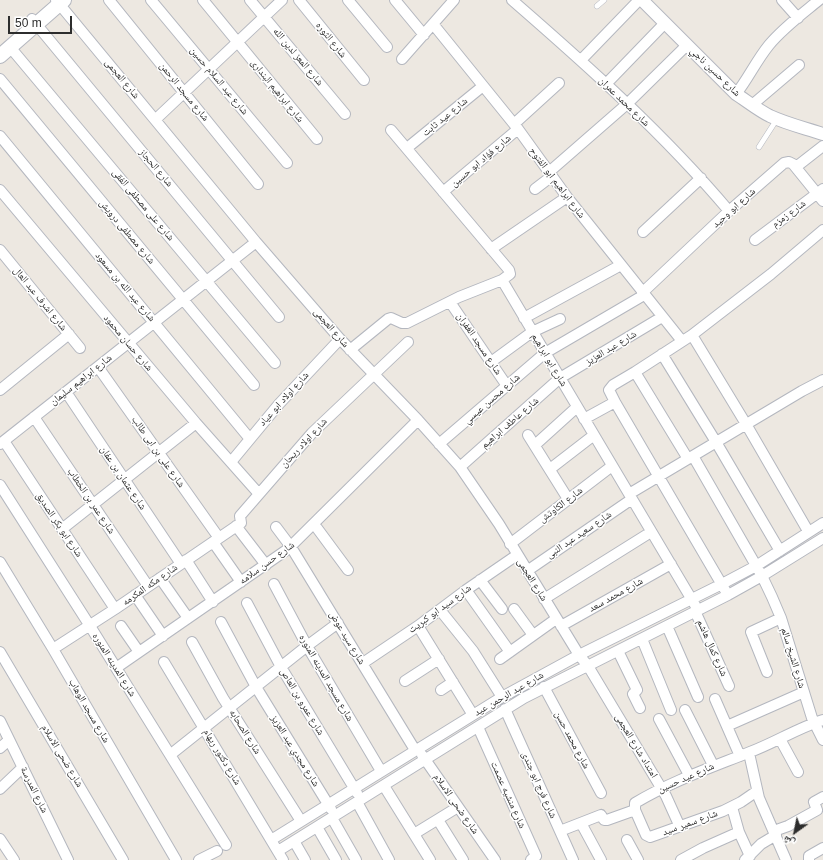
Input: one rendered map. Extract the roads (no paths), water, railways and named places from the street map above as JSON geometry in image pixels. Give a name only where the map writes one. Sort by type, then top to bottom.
[{"type":"main road","points":[[3,50],[58,1]]},
{"type":"street","name":"شارع مسجد الرحمن","points":[[109,0],[258,184]]},
{"type":"street","name":"شارع عبد السلام حسين","points":[[151,0],[287,163]]},
{"type":"street","name":"شارع ابراهيم البندارى","points":[[203,0],[317,140]]},
{"type":"street","name":"شارع المعز لدين الله","points":[[250,0],[345,114]]},
{"type":"street","points":[[156,119],[282,0]]},
{"type":"street","name":"شارع الثوره","points":[[299,0],[364,80]]},
{"type":"street","points":[[348,0],[387,47]]},
{"type":"street","points":[[395,0],[424,35]]},
{"type":"street","name":"شارع محمد عمران","points":[[512,0],[581,60],[627,104],[701,178],[729,211]]},
{"type":"street","points":[[581,60],[639,0]]},
{"type":"street","name":"شارع حسين ناجي","points":[[642,0],[736,94],[752,105],[777,118],[823,134]]},
{"type":"street","points":[[782,0],[798,18]]},
{"type":"street","name":"شارع العجمى","points":[[58,1],[256,242],[340,339],[418,420],[460,467],[486,505],[578,655],[588,666]]},
{"type":"street","points":[[736,94],[770,44],[815,1]]},
{"type":"street","points":[[402,59],[424,35],[448,3]]},
{"type":"street","name":"شارع الحجاز","points":[[34,21],[279,316]]},
{"type":"street","points":[[606,84],[665,23]]},
{"type":"street","name":"شارع ابراهيم ابو الفتوح","points":[[433,24],[516,127],[567,197],[620,265],[682,341]]},
{"type":"street","points":[[535,189],[627,104],[687,45]]},
{"type":"street","name":"شارع على مصطفى الفقى","points":[[3,50],[207,281],[275,363]]},
{"type":"street","points":[[752,105],[799,65]]},
{"type":"street","name":"شارع مصطفى درويش","points":[[0,79],[254,385]]},
{"type":"street","name":"شارع فؤاد ابو حسين","points":[[444,192],[516,127],[559,83]]},
{"type":"street","name":"شارع عيد ثابت","points":[[406,148],[483,86]]},
{"type":"street","points":[[350,350],[388,319],[391,318],[402,323],[407,323],[459,297],[502,280],[508,276],[510,272],[391,130]]},
{"type":"street","name":"شارع عبد الله بن مسعود","points":[[0,136],[250,439]]},
{"type":"street","points":[[821,195],[796,168],[823,146]]},
{"type":"street","name":"شارع ابو وحيد","points":[[545,353],[643,294],[729,211],[784,163],[789,162],[796,168]]},
{"type":"street","points":[[643,232],[701,178]]},
{"type":"street","name":"شارع حسان محمود","points":[[0,190],[196,424],[259,494]]},
{"type":"street","name":"شارع زمزم","points":[[755,240],[821,195]]},
{"type":"street","points":[[491,249],[567,197]]},
{"type":"street","points":[[728,595],[609,390],[613,384],[635,372],[692,335],[771,274],[823,230]]},
{"type":"street","name":"شارع ابراهيم سليمان","points":[[2,442],[256,242]]},
{"type":"street","name":"شارع اشرف عبد العال","points":[[0,250],[80,348]]},
{"type":"street","points":[[524,318],[620,265]]},
{"type":"street","name":"شارع ابو ابراهيم","points":[[502,280],[692,599],[696,610]]},
{"type":"street","name":"شارع مسجد الغفران","points":[[450,302],[507,386]]},
{"type":"street","name":"شارع عبد العزيز","points":[[560,378],[662,317]]},
{"type":"street","points":[[491,362],[532,332],[560,319]]},
{"type":"street","points":[[0,390],[69,334]]},
{"type":"street","points":[[692,335],[808,531]]},
{"type":"street","name":"شارع اولاد ابو عياد","points":[[231,462],[279,404],[340,339]]},
{"type":"street","name":"شارع اولاد ريحان","points":[[238,521],[259,494],[312,433],[408,342]]},
{"type":"street","name":"شارع محسن عيسي","points":[[439,444],[545,353]]},
{"type":"street","points":[[662,354],[780,551]]},
{"type":"street","name":"شارع على بن ابى طالب","points":[[98,367],[216,540],[241,582]]},
{"type":"street","name":"شارع الشيخ سالم","points":[[635,372],[690,457],[762,576],[781,618],[804,692],[819,722],[823,740]]},
{"type":"street","name":"شارع عاطف ابراهيم","points":[[460,467],[560,378]]},
{"type":"street","name":"شارع سعيد عبد النبى","points":[[527,571],[658,476],[823,380]]},
{"type":"street","name":"شارع عثمان بن عفان","points":[[66,392],[124,480],[184,562]]},
{"type":"street","points":[[584,419],[616,402]]},
{"type":"street","points":[[535,446],[577,407]]},
{"type":"street","name":"شارع عمر بن الخطاب","points":[[34,416],[148,586]]},
{"type":"street","name":"شارع حسن سلامه","points":[[116,668],[291,547],[418,420]]},
{"type":"street","points":[[62,529],[196,424]]},
{"type":"street","points":[[528,435],[568,499]]},
{"type":"street","points":[[550,470],[594,435]]},
{"type":"street","name":"شارع ابو بكر الصديق","points":[[2,442],[115,609]]},
{"type":"street","name":"شارع الكاوتش","points":[[510,544],[612,466]]},
{"type":"street","name":"شارع المدينه المنوره","points":[[0,485],[170,755],[221,848],[198,860]]},
{"type":"street","points":[[238,521],[266,565]]},
{"type":"street","name":"شارع مكه المكرمه","points":[[53,649],[90,626],[216,540],[238,521]]},
{"type":"street","name":"شارع عبد الرحمن عيد","points":[[271,840],[502,697],[578,655],[756,566],[808,531],[823,523]]},
{"type":"street","points":[[314,524],[348,570]]},
{"type":"street","name":"شارع سيد عوض","points":[[276,527],[291,547],[416,749]]},
{"type":"street","points":[[544,599],[651,532]]},
{"type":"street","name":"شارع عبد الرحمن عيد","points":[[279,856],[294,841],[426,760],[505,709],[544,687],[618,652],[696,610],[728,595],[762,576],[823,538]]},
{"type":"street","name":"شارع سيد ابو كبريت","points":[[363,663],[418,626],[466,590],[517,555]]},
{"type":"street","name":"شارع مسجد الوهاب","points":[[0,562],[53,649],[176,860]]},
{"type":"street","points":[[184,562],[212,602]]},
{"type":"street","name":"شارع محمد سعد","points":[[500,659],[533,635],[671,564]]},
{"type":"street","points":[[160,578],[188,618]]},
{"type":"street","points":[[480,580],[502,609]]},
{"type":"street","name":"شارع مسجد المدينه المنوره","points":[[274,584],[307,646],[381,771]]},
{"type":"street","points":[[466,590],[510,652]]},
{"type":"street","points":[[135,595],[162,636]]},
{"type":"street","name":"شارع عمرو بن العاص","points":[[247,603],[281,667],[354,788],[389,860]]},
{"type":"street","points":[[514,609],[533,635]]},
{"type":"street","points":[[440,610],[473,651],[502,697]]},
{"type":"street","name":"شارع كمال هاشم","points":[[696,610],[729,686]]},
{"type":"street","points":[[767,672],[751,632],[781,618]]},
{"type":"street","name":"شارع مجدي عبد العزيز","points":[[221,622],[256,687],[328,804],[356,860]]},
{"type":"street","points":[[170,755],[338,623]]},
{"type":"street","points":[[121,626],[139,652]]},
{"type":"street","points":[[418,626],[473,715]]},
{"type":"street","points":[[667,626],[698,697]]},
{"type":"street","points":[[642,639],[672,710]]},
{"type":"street","name":"شارع الصحابه","points":[[192,642],[229,708],[300,821]]},
{"type":"street","name":"شارع ضحى الاسلام","points":[[0,652],[123,860]]},
{"type":"street","points":[[618,652],[636,690],[633,694],[640,708]]},
{"type":"street","points":[[405,681],[439,659]]},
{"type":"street","name":"شارع دكتور ريهام","points":[[164,662],[271,840],[279,856]]},
{"type":"street","name":"امتداد شارع العجمى","points":[[588,666],[671,804],[680,827]]},
{"type":"street","points":[[441,690],[453,682]]},
{"type":"street","name":"شارع محمد حسن","points":[[544,687],[601,793]]},
{"type":"street","points":[[727,726],[804,692]]},
{"type":"street","points":[[716,698],[727,726],[745,754],[762,805],[786,860]]},
{"type":"street","name":"شارع فرج ابو جندى","points":[[505,709],[573,860]]},
{"type":"street","points":[[685,710],[714,765]]},
{"type":"street","points":[[659,719],[688,775]]},
{"type":"street","name":"شارع المدرسة","points":[[0,721],[68,860]]},
{"type":"street","name":"شارع عيد حسين","points":[[635,810],[635,802],[688,775],[780,740],[819,722]]},
{"type":"street","name":"شارع منشيه عصمت","points":[[478,727],[536,856],[531,860]]},
{"type":"street","points":[[0,748],[9,740]]},
{"type":"street","points":[[780,740],[798,772]]},
{"type":"street","name":"شارع ضحى الاسلام","points":[[416,749],[426,760],[494,860]]},
{"type":"street","points":[[0,789],[23,767]]},
{"type":"street","points":[[384,786],[430,860]]},
{"type":"street","name":"شارع سمير سيد","points":[[635,810],[646,835],[650,837],[732,807],[757,791]]},
{"type":"street","points":[[732,807],[738,832],[748,858],[761,844],[775,833],[816,810],[817,809],[814,802],[823,797]]},
{"type":"street","points":[[414,834],[458,807]]},
{"type":"street","points":[[560,831],[601,815],[604,820],[607,820],[635,810]]},
{"type":"street","points":[[438,820],[463,860]]},
{"type":"street","points":[[581,823],[602,860]]},
{"type":"street","points":[[317,827],[336,860]]},
{"type":"street","points":[[681,860],[738,832]]},
{"type":"street","points":[[0,839],[14,860]]},
{"type":"street","points":[[627,840],[638,860]]},
{"type":"street","points":[[294,841],[305,860]]},
{"type":"street","points":[[808,860],[809,856],[823,848]]},
{"type":"lane","points":[[597,6],[604,0]]},
{"type":"lane","points":[[758,147],[777,118]]}]
